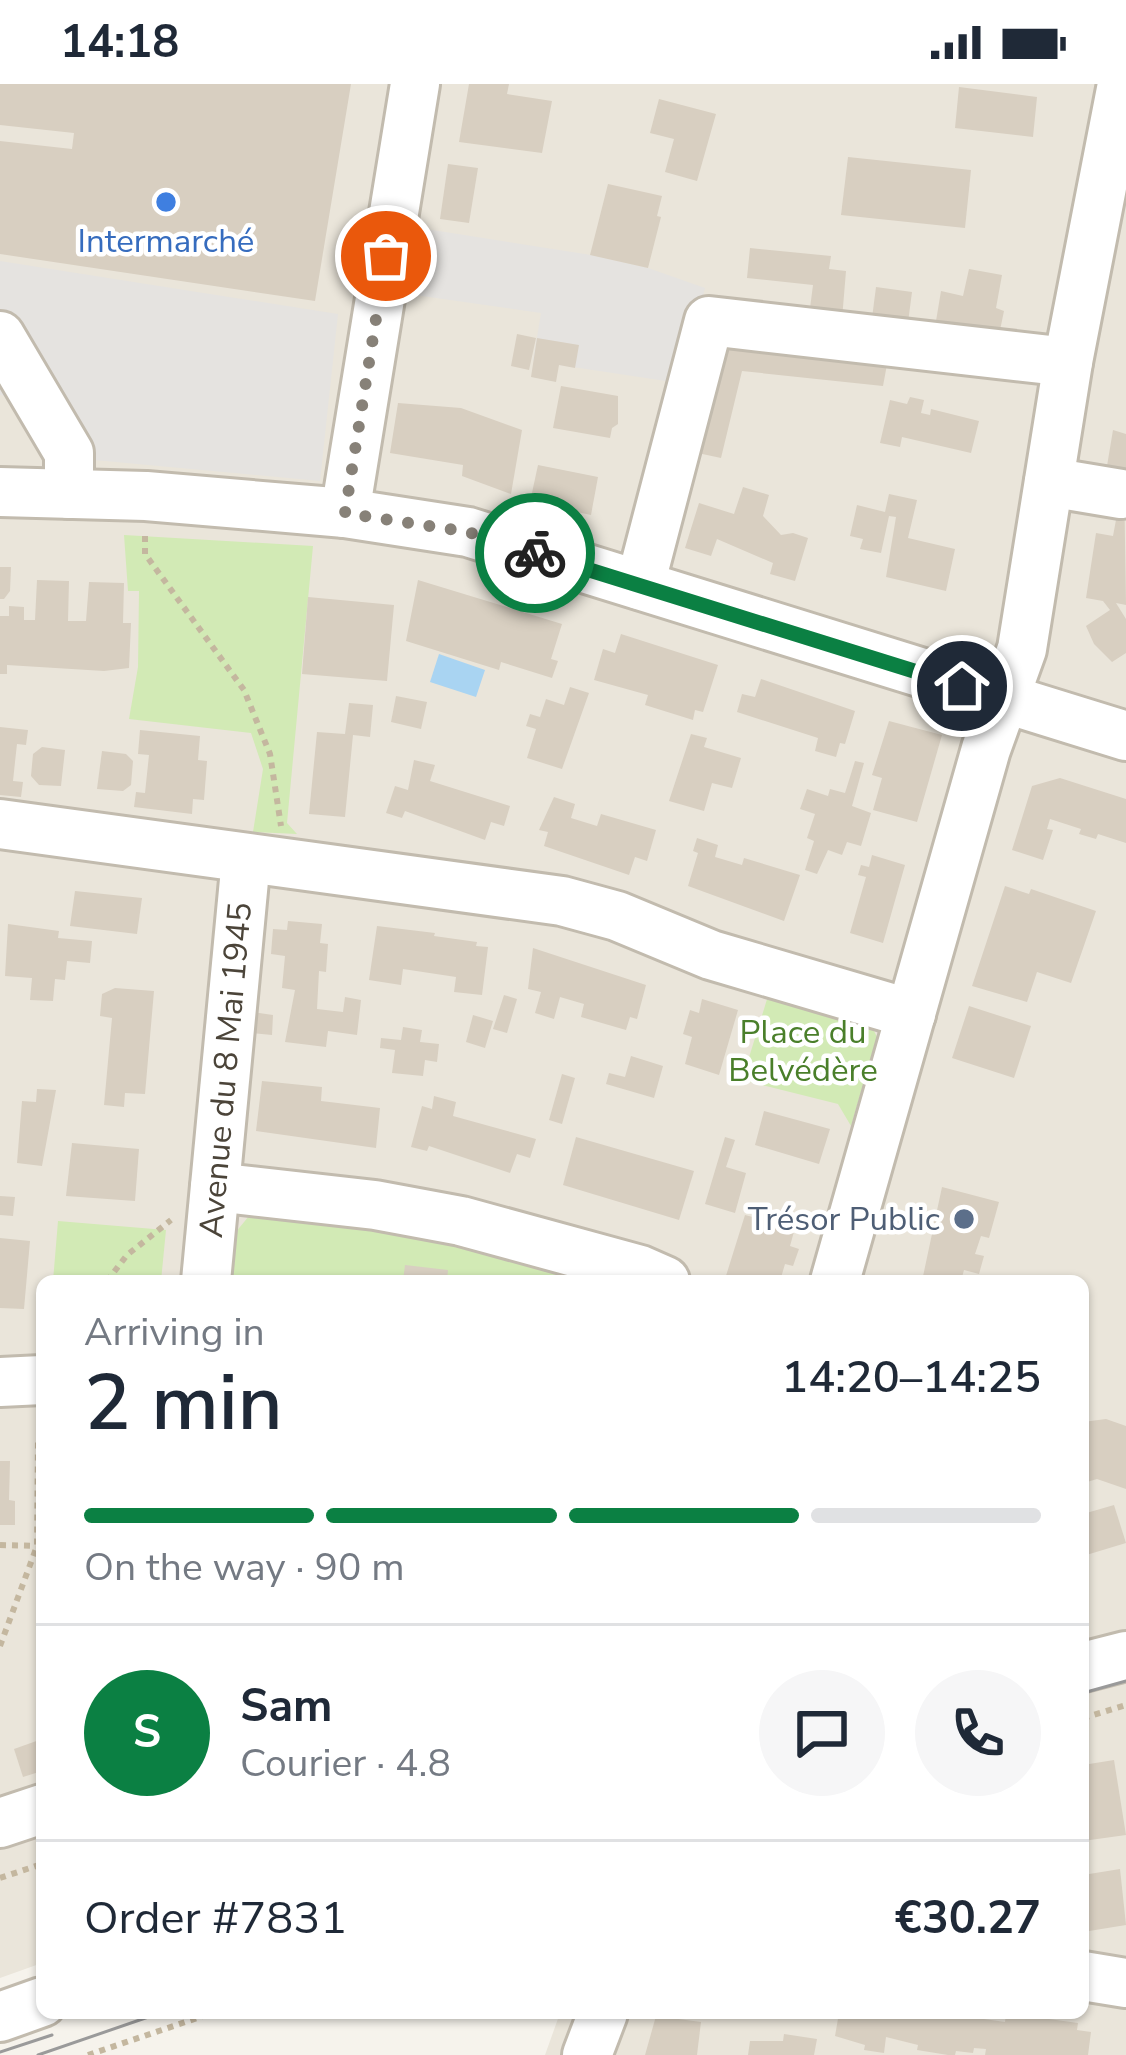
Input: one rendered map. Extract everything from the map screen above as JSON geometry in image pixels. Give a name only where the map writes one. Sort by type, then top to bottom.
[{"type":"street","points":[[345,513],[415,84]]},
{"type":"street","points":[[838,1275],[986,749],[1022,650],[1068,362],[1114,192],[1122,84]]},
{"type":"street","points":[[640,585],[709,321],[1068,362]]},
{"type":"street","points":[[0,337],[69,453],[69,494]]},
{"type":"street","points":[[1049,482],[1121,494]]},
{"type":"street","points":[[0,492],[146,496],[345,513],[468,532],[1126,736]]},
{"type":"street","points":[[0,824],[562,901],[617,916],[711,955],[911,1014]]},
{"type":"street","name":"Avenue du 8 Mai 1945","points":[[207,1275],[214,1187],[261,862]]},
{"type":"street","points":[[214,1187],[375,1205],[461,1221],[651,1275]]},
{"type":"street","points":[[0,1382],[36,1380]]},
{"type":"street","points":[[1089,1665],[1126,1656]]},
{"type":"street","points":[[0,1823],[36,1811]]},
{"type":"street","points":[[1089,1977],[1126,1983]]},
{"type":"street","points":[[0,2017],[36,2004]]},
{"type":"street","points":[[587,2055],[601,2019]]},
{"type":"path","points":[[146,496],[145,554],[244,690],[270,754],[283,836],[261,862]]},
{"type":"path","points":[[111,1275],[171,1220]]},
{"type":"path","points":[[0,1545],[36,1546]]},
{"type":"path","points":[[0,1646],[36,1554]]},
{"type":"path","points":[[1089,1716],[1126,1705]]},
{"type":"path","points":[[0,1878],[36,1866]]},
{"type":"path","points":[[88,2055],[194,2019]]},
{"type":"shaded area","points":[[0,84],[1126,84],[1126,2055],[545,2055],[558,2019],[1089,2019],[1089,1275],[36,1275],[36,1965],[0,1978]]},
{"type":"shaded area","points":[[426,229],[591,255],[705,288],[679,383],[533,361],[541,313],[415,295]]},
{"type":"shaded area","points":[[0,261],[338,314],[320,481],[51,456],[20,399],[0,395]]},
{"type":"green space","points":[[124,535],[313,546],[287,823],[297,834],[253,832],[263,769],[251,733],[129,719],[138,667],[139,591],[128,591]]},
{"type":"green space","name":"Place du Belvédère","points":[[768,996],[871,1025],[877,1037],[851,1126],[838,1104],[742,1080]]},
{"type":"green space","points":[[264,1213],[430,1234],[567,1275],[232,1275],[235,1233],[249,1216]]},
{"type":"green space","points":[[58,1221],[166,1230],[162,1275],[54,1275]]},
{"type":"water","points":[[439,654],[485,670],[476,697],[430,682]]},
{"type":"building","name":"Intermarché","points":[[0,84],[351,84],[315,301],[0,254],[0,141],[72,149],[74,133],[0,125]]},
{"type":"building","points":[[469,84],[509,84],[507,94],[552,101],[542,153],[459,142]]},
{"type":"building","points":[[959,87],[1037,97],[1033,137],[955,128]]},
{"type":"building","points":[[659,99],[716,114],[697,181],[665,172],[674,139],[650,133]]},
{"type":"building","points":[[848,157],[971,170],[965,228],[841,215]]},
{"type":"building","points":[[448,164],[478,168],[469,223],[440,219]]},
{"type":"building","points":[[608,184],[662,196],[648,268],[590,255]]},
{"type":"building","points":[[750,248],[831,256],[829,269],[846,271],[842,319],[809,316],[813,285],[747,278]]},
{"type":"building","points":[[969,269],[1002,275],[996,308],[1004,311],[999,335],[936,321],[941,291],[963,296]]},
{"type":"building","points":[[876,287],[912,292],[907,330],[871,326]]},
{"type":"building","points":[[517,334],[536,338],[529,370],[511,366]]},
{"type":"building","points":[[537,338],[579,345],[575,368],[559,365],[556,382],[531,377]]},
{"type":"building","points":[[721,340],[888,359],[883,386],[742,371],[721,458],[693,452]]},
{"type":"building","points":[[561,386],[618,396],[618,424],[610,438],[553,428]]},
{"type":"building","points":[[910,397],[924,400],[921,413],[930,415],[931,409],[979,421],[971,453],[902,437],[900,447],[880,443],[890,400],[907,404]]},
{"type":"building","points":[[398,403],[461,408],[522,430],[511,494],[462,476],[463,465],[390,453]]},
{"type":"building","points":[[1113,430],[1126,434],[1126,470],[1107,466]]},
{"type":"building","points":[[538,465],[598,477],[591,515],[530,502]]},
{"type":"building","points":[[1124,477],[1126,605],[1116,603],[1126,619],[1126,653],[1112,662],[1094,644],[1086,626],[1110,610],[1103,601],[1086,598],[1096,533],[1113,536]]},
{"type":"building","points":[[743,487],[769,495],[763,516],[781,535],[808,538],[795,581],[770,574],[773,563],[717,539],[711,556],[685,548],[699,503],[734,514]]},
{"type":"building","points":[[889,494],[917,500],[908,538],[955,549],[946,591],[886,577],[896,517],[889,516],[881,553],[860,549],[863,539],[850,536],[857,505],[885,512]]},
{"type":"building","points":[[0,567],[11,567],[10,591],[4,599],[0,599]]},
{"type":"building","points":[[37,580],[69,581],[68,621],[86,621],[89,582],[124,583],[123,623],[131,623],[129,668],[104,671],[7,665],[7,674],[0,674],[0,616],[9,616],[9,606],[24,607],[24,620],[35,620]]},
{"type":"building","points":[[418,580],[562,624],[551,659],[558,661],[552,678],[501,662],[499,670],[406,641]]},
{"type":"building","points":[[308,597],[394,605],[387,681],[302,674]]},
{"type":"building","points":[[621,634],[718,665],[703,712],[695,710],[693,720],[645,705],[648,695],[594,680],[603,649],[615,653]]},
{"type":"building","points":[[761,679],[855,711],[836,757],[815,751],[818,738],[737,712],[742,694],[755,697]]},
{"type":"building","points":[[570,687],[589,693],[562,769],[527,758],[536,729],[526,726],[530,714],[540,717],[546,699],[564,705]]},
{"type":"building","points":[[396,696],[427,702],[421,729],[391,722]]},
{"type":"building","points":[[349,703],[373,705],[370,737],[353,735],[345,817],[309,814],[317,732],[345,734]]},
{"type":"building","points":[[889,721],[942,735],[917,822],[873,810],[882,778],[872,775]]},
{"type":"building","points":[[0,727],[28,730],[26,745],[17,744],[13,781],[23,782],[21,797],[0,795]]},
{"type":"building","points":[[140,730],[200,736],[198,760],[207,761],[204,800],[193,799],[192,814],[134,807],[136,792],[145,793],[149,755],[138,754]]},
{"type":"building","points":[[691,734],[707,738],[704,747],[741,758],[732,788],[712,783],[704,811],[669,801]]},
{"type":"building","points":[[42,747],[65,750],[61,786],[39,785],[31,776],[33,754]]},
{"type":"building","points":[[102,751],[126,754],[133,761],[131,785],[123,791],[97,789]]},
{"type":"building","points":[[414,760],[435,765],[430,781],[510,806],[504,826],[491,822],[485,840],[405,811],[402,818],[386,813],[395,786],[408,790]]},
{"type":"building","points":[[855,761],[864,763],[852,806],[871,813],[861,846],[847,842],[842,855],[828,850],[817,874],[805,870],[814,841],[807,838],[815,814],[800,809],[807,789],[828,796],[830,789],[845,793]]},
{"type":"building","points":[[1060,778],[1126,799],[1126,843],[1079,834],[1081,829],[1050,819],[1047,829],[1053,830],[1043,860],[1012,850],[1032,786]]},
{"type":"building","points":[[554,797],[575,804],[571,818],[597,826],[601,814],[656,830],[647,861],[635,857],[629,875],[544,846],[548,832],[539,830]]},
{"type":"building","points":[[697,838],[718,845],[715,857],[742,865],[744,858],[800,875],[784,921],[688,886],[698,853],[693,851]]},
{"type":"building","points":[[872,855],[905,865],[883,943],[850,933],[866,877],[858,875],[861,865],[869,867]]},
{"type":"building","points":[[1005,886],[1029,894],[1031,889],[1096,911],[1071,983],[1037,972],[1027,1002],[972,986]]},
{"type":"building","points":[[75,891],[142,898],[137,934],[70,926]]},
{"type":"building","points":[[288,921],[322,924],[320,943],[328,944],[326,972],[319,971],[317,1009],[343,1012],[345,997],[361,1000],[357,1035],[328,1031],[326,1047],[285,1042],[295,990],[282,988],[285,956],[271,954],[273,929],[287,930]]},
{"type":"building","points":[[8,924],[59,931],[58,938],[92,941],[90,963],[67,961],[65,980],[55,979],[53,1001],[30,1000],[32,978],[5,976]]},
{"type":"building","points":[[377,926],[435,933],[488,947],[482,995],[454,992],[456,977],[403,969],[401,985],[369,980]]},
{"type":"building","points":[[533,948],[646,985],[637,1019],[630,1017],[626,1030],[581,1017],[584,1004],[560,997],[554,1019],[535,1013],[541,992],[528,989]]},
{"type":"building","points":[[115,988],[154,991],[145,1094],[125,1093],[124,1107],[104,1105],[112,1018],[100,1016],[102,994]]},
{"type":"building","points":[[504,995],[517,999],[507,1033],[493,1029]]},
{"type":"building","points":[[702,999],[738,1010],[719,1075],[685,1064],[692,1037],[683,1034],[690,1010],[699,1013]]},
{"type":"building","points":[[969,1006],[1031,1026],[1014,1078],[952,1058]]},
{"type":"building","points":[[253,1012],[273,1015],[272,1035],[251,1033]]},
{"type":"building","points":[[473,1015],[493,1021],[485,1048],[466,1042]]},
{"type":"building","points":[[403,1027],[422,1030],[420,1042],[439,1044],[437,1062],[425,1060],[423,1076],[392,1073],[395,1050],[380,1048],[381,1038],[401,1040]]},
{"type":"building","points":[[631,1056],[663,1066],[654,1098],[606,1084],[609,1073],[625,1077]]},
{"type":"building","points":[[562,1074],[575,1078],[562,1124],[549,1120]]},
{"type":"building","points":[[262,1081],[322,1087],[321,1101],[380,1108],[376,1148],[256,1131]]},
{"type":"building","points":[[37,1089],[56,1090],[42,1166],[17,1163],[22,1101],[36,1102]]},
{"type":"building","points":[[434,1096],[456,1102],[453,1116],[536,1139],[530,1158],[517,1154],[510,1173],[429,1146],[427,1151],[411,1147],[422,1106],[432,1109]]},
{"type":"building","points":[[764,1111],[830,1129],[819,1164],[755,1145]]},
{"type":"building","points":[[576,1137],[694,1171],[679,1220],[563,1185]]},
{"type":"building","points":[[725,1137],[735,1140],[726,1167],[746,1173],[735,1213],[705,1204]]},
{"type":"building","points":[[72,1143],[139,1149],[135,1201],[66,1196]]},
{"type":"building","name":"Trésor Public","points":[[942,1187],[999,1202],[989,1238],[981,1236],[975,1254],[984,1256],[979,1274],[964,1270],[963,1275],[923,1275]]},
{"type":"building","points":[[0,1196],[15,1197],[13,1216],[0,1215]]},
{"type":"building","points":[[745,1215],[795,1228],[790,1246],[799,1249],[793,1266],[785,1264],[782,1275],[726,1275]]},
{"type":"building","points":[[0,1238],[30,1241],[24,1309],[0,1308]]},
{"type":"building","points":[[405,1265],[448,1270],[448,1275],[404,1275]]},
{"type":"building","points":[[1106,1419],[1126,1426],[1126,1489],[1097,1479],[1089,1481],[1089,1421]]},
{"type":"building","points":[[0,1461],[10,1461],[9,1500],[15,1501],[15,1525],[0,1525]]},
{"type":"building","points":[[1114,1505],[1126,1543],[1089,1554],[1089,1512]]},
{"type":"building","points":[[36,1741],[36,1773],[23,1777],[14,1749]]},
{"type":"building","points":[[1114,1760],[1126,1835],[1089,1840],[1089,1764]]},
{"type":"building","points":[[1120,1869],[1126,1925],[1089,1931],[1089,1874]]},
{"type":"building","points":[[655,2019],[701,2022],[697,2055],[645,2055]]},
{"type":"building","points":[[838,2019],[1049,2019],[1078,2023],[1077,2030],[1091,2032],[1088,2055],[985,2055],[986,2049],[974,2048],[973,2053],[948,2055],[917,2050],[918,2045],[886,2037],[884,2053],[864,2050],[865,2045],[835,2036]]},
{"type":"building","points":[[784,2034],[817,2039],[814,2055],[748,2055],[750,2041],[783,2041]]},
{"type":"tram line","points":[[1089,1691],[1126,1681]]},
{"type":"tram line","points":[[38,2055],[143,2019]]},
{"type":"tram line","points":[[0,2052],[52,2035]]},
{"type":"way so far","points":[[386,256],[345,513],[468,532],[535,553]]},
{"type":"place","name":"Intermarché","points":[[166,202]]},
{"type":"place","name":"Trésor Public","points":[[964,1219]]},
{"type":"route","points":[[535,553],[962,686]]}]
